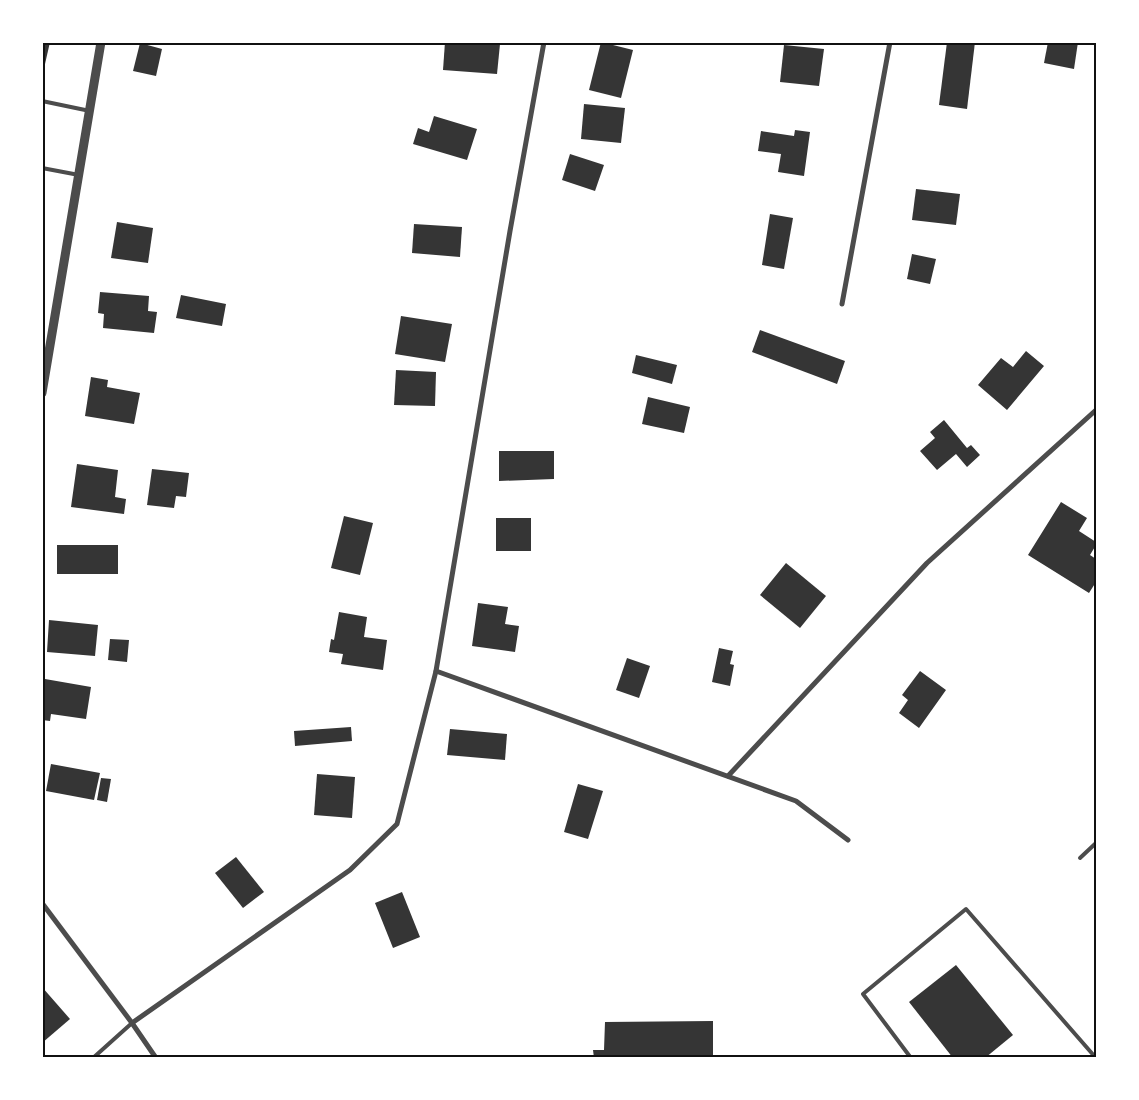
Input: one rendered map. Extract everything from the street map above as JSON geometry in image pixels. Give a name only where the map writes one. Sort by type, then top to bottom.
[{"type":"street","points":[[42,393],[101,42]]},
{"type":"street","points":[[132,1024],[350,870],[397,824],[436,670],[544,42]]},
{"type":"street","points":[[842,304],[890,42]]},
{"type":"street","points":[[728,776],[927,563],[1096,410]]},
{"type":"street","points":[[436,670],[796,801],[848,840]]},
{"type":"street","points":[[42,903],[156,1058]]},
{"type":"lane","points":[[42,101],[90,111]]},
{"type":"lane","points":[[42,168],[79,174]]},
{"type":"lane","points":[[1080,858],[1096,843]]},
{"type":"lane","points":[[911,1058],[863,994],[966,909],[1096,1058]]},
{"type":"lane","points":[[93,1058],[132,1024]]},
{"type":"building","points":[[42,42],[50,42],[45,64],[42,63]]},
{"type":"building","points":[[445,42],[500,44],[497,74],[443,70]]},
{"type":"building","points":[[601,42],[633,50],[621,98],[589,90]]},
{"type":"building","points":[[947,42],[975,42],[967,109],[939,105]]},
{"type":"building","points":[[1048,42],[1078,42],[1074,69],[1044,63]]},
{"type":"building","points":[[140,43],[162,49],[156,76],[133,71]]},
{"type":"building","points":[[784,45],[824,49],[819,86],[780,82]]},
{"type":"building","points":[[584,104],[625,108],[621,143],[581,139]]},
{"type":"building","points":[[434,116],[477,129],[467,160],[413,144],[418,128],[429,132]]},
{"type":"building","points":[[795,130],[810,132],[804,176],[778,172],[781,154],[758,151],[761,131],[794,136]]},
{"type":"building","points":[[570,154],[604,165],[595,191],[562,180]]},
{"type":"building","points":[[916,189],[960,194],[956,225],[912,220]]},
{"type":"building","points":[[770,214],[793,218],[784,269],[762,265]]},
{"type":"building","points":[[117,222],[153,228],[148,263],[111,258]]},
{"type":"building","points":[[414,224],[462,227],[460,257],[412,253]]},
{"type":"building","points":[[912,254],[936,259],[930,284],[907,279]]},
{"type":"building","points":[[100,292],[149,296],[148,311],[157,312],[154,333],[103,328],[104,314],[98,313]]},
{"type":"building","points":[[181,295],[226,304],[222,326],[176,318]]},
{"type":"building","points":[[401,316],[452,324],[445,362],[395,354]]},
{"type":"building","points":[[760,330],[845,361],[837,384],[752,352]]},
{"type":"building","points":[[1026,351],[1044,366],[1007,410],[978,385],[1001,358],[1013,367]]},
{"type":"building","points":[[636,355],[677,365],[672,384],[632,373]]},
{"type":"building","points":[[396,370],[436,372],[435,406],[394,405]]},
{"type":"building","points":[[91,377],[108,380],[107,387],[140,393],[134,424],[85,416]]},
{"type":"building","points":[[648,397],[690,407],[684,433],[642,424]]},
{"type":"building","points":[[944,420],[967,448],[971,445],[980,455],[967,467],[956,454],[937,470],[920,451],[935,438],[930,432]]},
{"type":"building","points":[[499,451],[554,451],[554,479],[499,481]]},
{"type":"building","points":[[77,464],[118,470],[115,497],[126,499],[124,514],[71,507]]},
{"type":"building","points":[[152,469],[189,473],[186,497],[176,496],[174,508],[147,505]]},
{"type":"building","points":[[1061,502],[1087,518],[1079,531],[1096,542],[1090,555],[1096,559],[1096,582],[1089,593],[1028,555]]},
{"type":"building","points":[[344,516],[373,523],[360,575],[331,568]]},
{"type":"building","points":[[496,518],[531,518],[531,551],[496,551]]},
{"type":"building","points":[[57,545],[118,545],[118,574],[57,574]]},
{"type":"building","points":[[786,563],[826,596],[800,628],[760,595]]},
{"type":"building","points":[[478,603],[508,607],[505,624],[519,626],[515,652],[472,646]]},
{"type":"building","points":[[339,612],[367,617],[364,637],[387,640],[383,670],[341,664],[343,654],[329,652],[331,639],[334,640]]},
{"type":"building","points":[[49,620],[98,625],[95,656],[47,652]]},
{"type":"building","points":[[110,639],[129,640],[127,662],[108,660]]},
{"type":"building","points":[[719,648],[733,651],[730,664],[734,665],[730,686],[712,682]]},
{"type":"building","points":[[627,658],[650,666],[639,698],[616,690]]},
{"type":"building","points":[[920,671],[946,690],[919,728],[899,713],[908,700],[902,695]]},
{"type":"building","points":[[45,679],[91,687],[86,719],[51,714],[50,721],[42,720],[42,693]]},
{"type":"building","points":[[351,727],[352,741],[295,746],[294,731]]},
{"type":"building","points":[[450,729],[507,734],[505,760],[447,755]]},
{"type":"building","points":[[51,764],[100,773],[94,800],[46,791]]},
{"type":"building","points":[[317,774],[355,777],[352,818],[314,815]]},
{"type":"building","points":[[101,778],[111,779],[107,802],[97,800]]},
{"type":"building","points":[[578,784],[603,791],[588,839],[564,832]]},
{"type":"building","points":[[236,857],[264,892],[243,908],[215,873]]},
{"type":"building","points":[[402,892],[420,937],[393,948],[375,903]]},
{"type":"building","points":[[956,965],[1013,1035],[985,1058],[953,1058],[909,1002]]},
{"type":"building","points":[[42,987],[70,1019],[42,1043]]},
{"type":"building","points":[[713,1021],[713,1058],[594,1058],[593,1050],[604,1050],[605,1022]]}]
